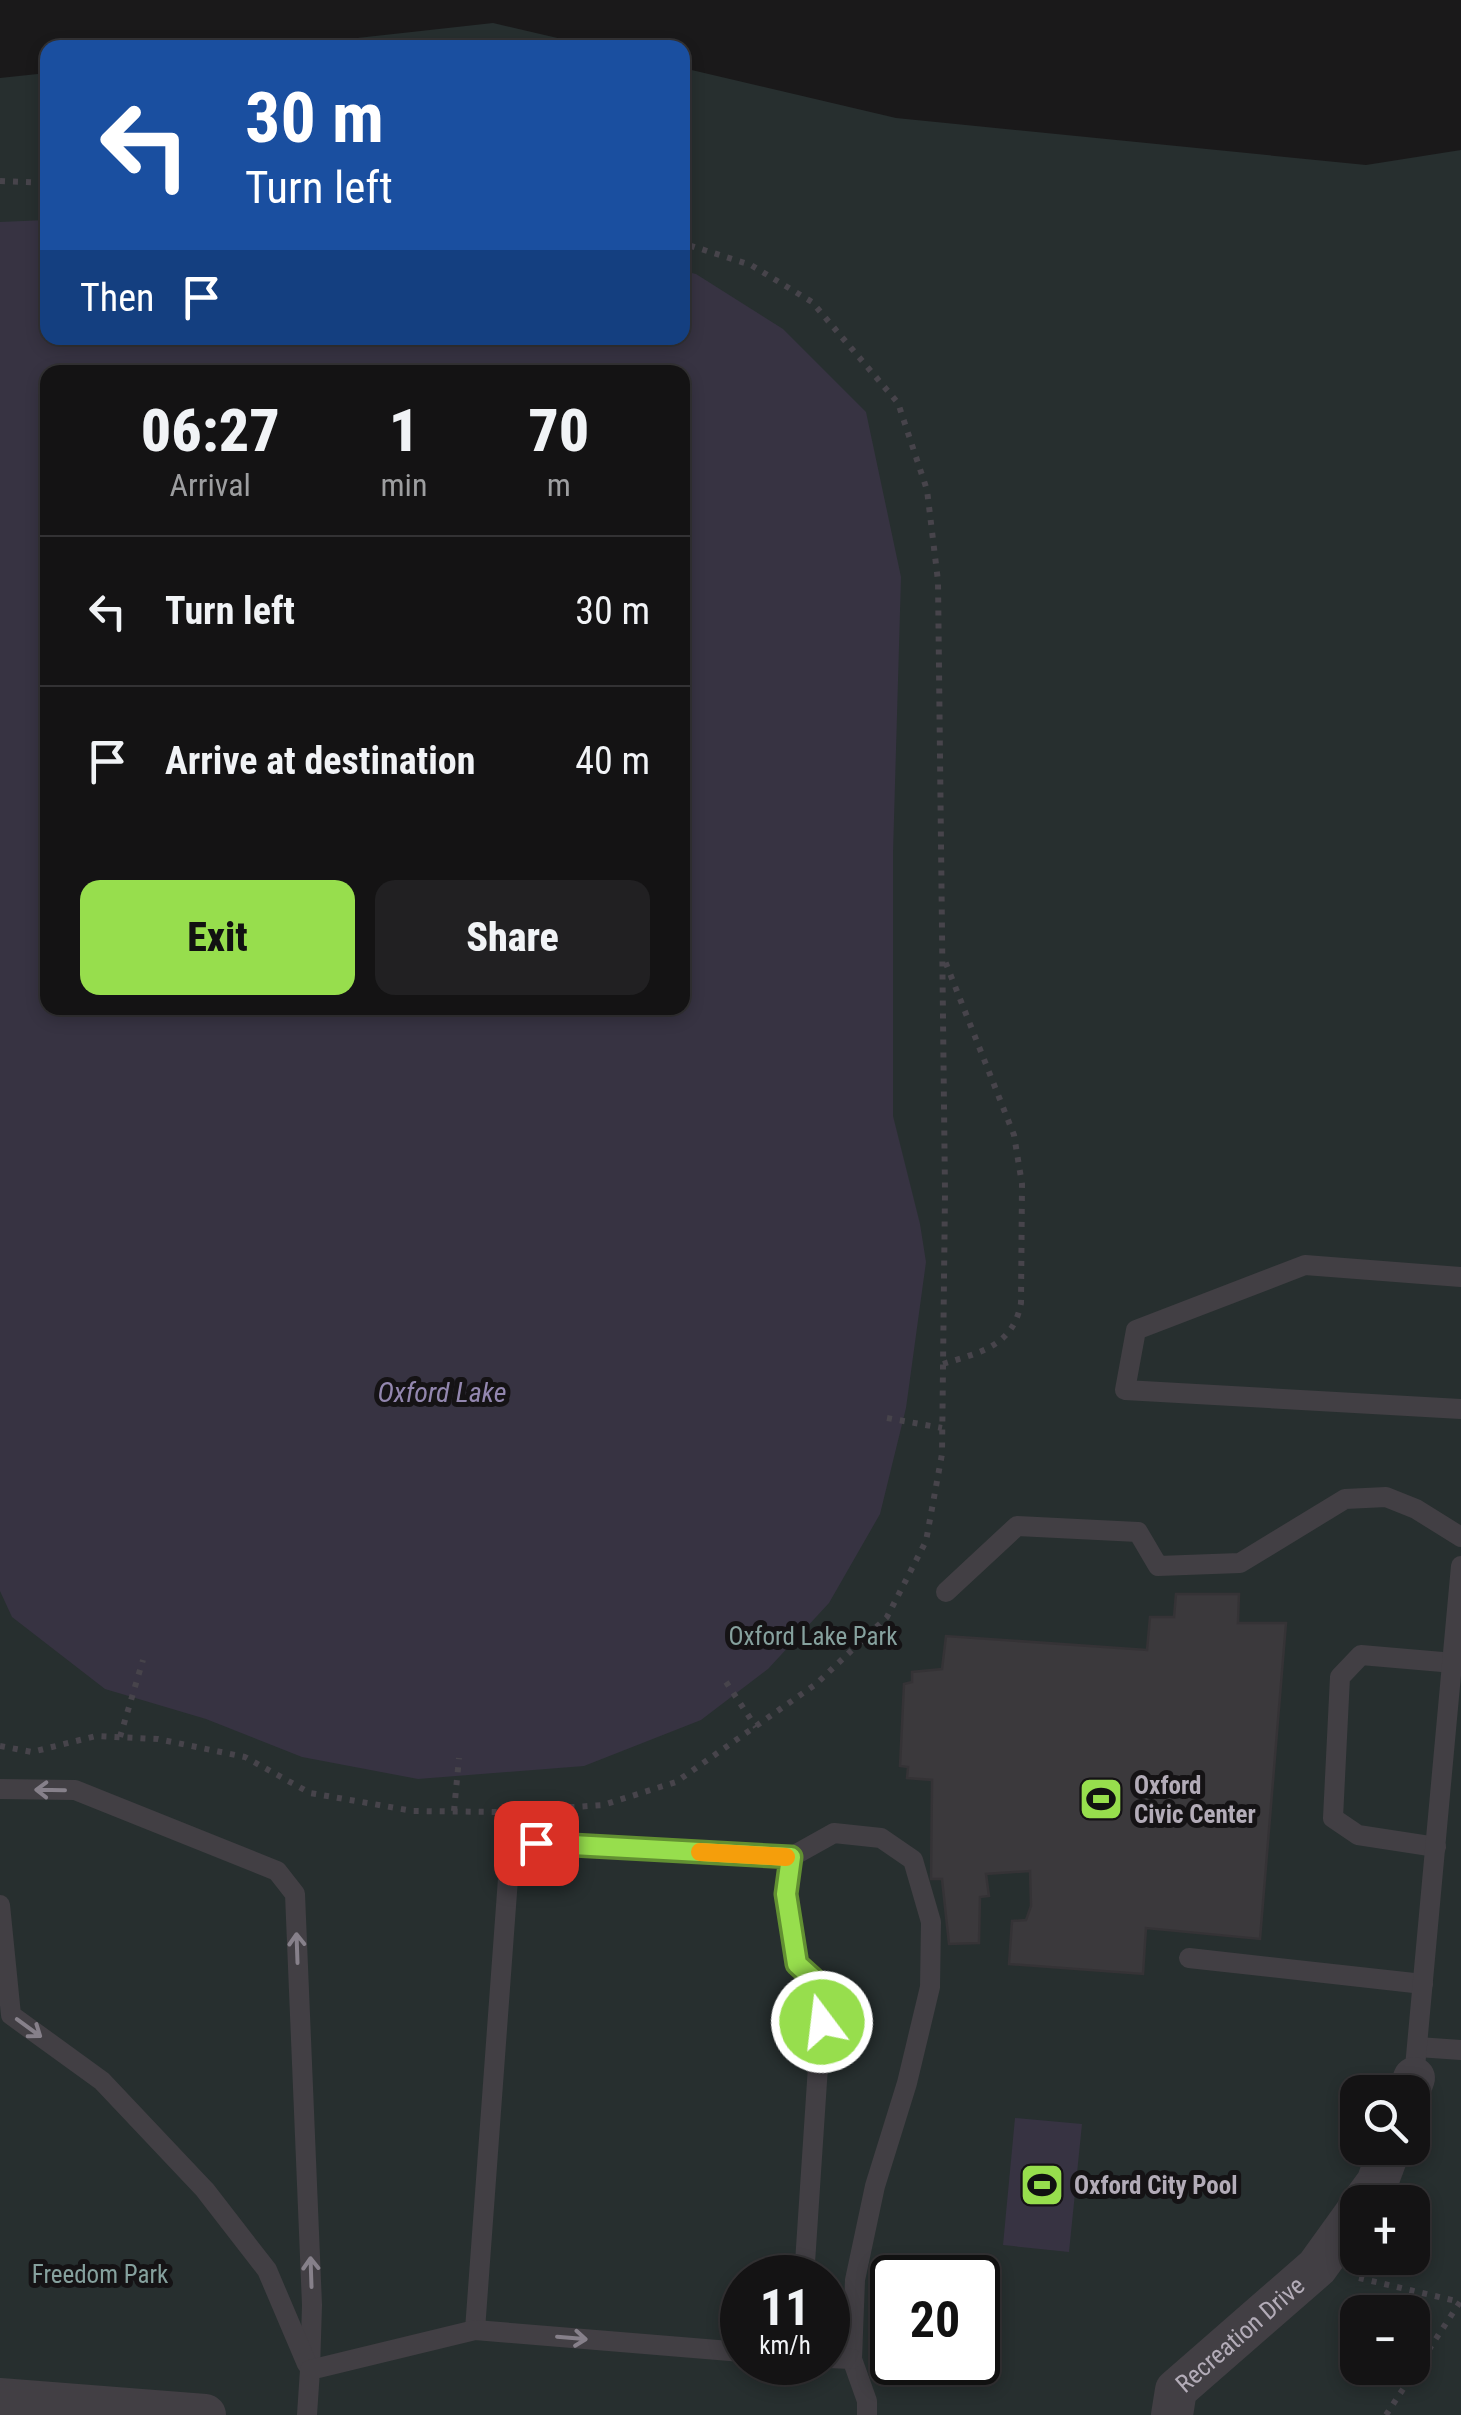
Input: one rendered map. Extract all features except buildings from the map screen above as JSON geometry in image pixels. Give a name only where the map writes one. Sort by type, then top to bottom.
[{"type":"street","name":"Recreation Drive","points":[[1172,2415],[1176,2390],[1316,2268],[1340,2235]]},
{"type":"street","points":[[0,2399],[206,2415]]},
{"type":"lane","points":[[1461,1277],[1305,1265],[1136,1330],[1125,1390],[1461,1409]]},
{"type":"lane","points":[[946,1592],[1017,1526],[1138,1532],[1158,1566],[1240,1564],[1345,1499],[1386,1497],[1416,1508],[1461,1537]]},
{"type":"lane","points":[[1414,2073],[1461,1566]]},
{"type":"lane","points":[[1436,1846],[1358,1835],[1334,1818],[1340,1677],[1361,1656],[1454,1663]]},
{"type":"lane","points":[[0,1789],[75,1790],[277,1872],[295,1894],[312,2305],[307,2415]]},
{"type":"lane","points":[[475,2330],[508,1865],[536,1843],[791,1857],[834,1833],[881,1838],[913,1860],[930,1922],[930,1987],[907,2083],[875,2186],[859,2261],[852,2359],[867,2401],[867,2415]]},
{"type":"lane","points":[[791,1857],[786,1894],[797,1964],[817,1982],[822,2022],[806,2255]]},
{"type":"lane","points":[[0,1905],[10,2014],[102,2082],[205,2190],[267,2270],[310,2370]]},
{"type":"lane","points":[[1190,1958],[1423,1984]]},
{"type":"lane","points":[[1414,2073],[1461,2050]]},
{"type":"lane","points":[[310,2370],[475,2330],[720,2350]]},
{"type":"path","points":[[0,180],[40,182]]},
{"type":"path","points":[[0,1746],[32,1752],[96,1736],[158,1739],[245,1756],[310,1793],[413,1810],[502,1812],[603,1805],[676,1782],[816,1684],[886,1617],[926,1541],[942,1454],[943,956],[938,581],[926,490],[898,403],[812,302],[750,264],[690,245]]},
{"type":"path","points":[[943,956],[1014,1135],[1022,1184],[1021,1303],[1013,1332],[980,1353],[943,1364]]},
{"type":"path","points":[[887,1418],[942,1428]]},
{"type":"path","points":[[120,1737],[143,1660]]},
{"type":"path","points":[[726,1682],[756,1728]]},
{"type":"path","points":[[454,1811],[459,1758]]},
{"type":"path","points":[[1316,2268],[1460,2302],[1386,2415]]},
{"type":"green space","points":[[493,23],[566,40],[339,40]]},
{"type":"green space","name":"Oxford Lake Park","points":[[690,70],[896,118],[1366,165],[1461,150],[1461,2415],[205,2415],[0,2399],[0,78],[40,74],[40,345],[690,345]]},
{"type":"water","name":"Oxford Lake","points":[[40,220],[40,345],[690,345],[690,273],[696,274],[783,329],[866,412],[901,577],[893,853],[893,1116],[926,1262],[906,1408],[880,1514],[829,1603],[768,1669],[701,1720],[584,1766],[418,1779],[302,1757],[206,1719],[105,1689],[12,1617],[0,1591],[0,222]]},
{"type":"water","name":"Oxford City Pool","points":[[1015,2118],[1082,2124],[1069,2252],[1003,2245]]},
{"type":"slow traffic","points":[[700,1852],[786,1857]]},
{"type":"place","name":"Oxford Civic Center","points":[[1101,1799]]},
{"type":"place","name":"Oxford City Pool","points":[[1042,2185]]},
{"type":"route","points":[[536,1843],[791,1857],[786,1894],[797,1964],[817,1982],[822,2022]]},
{"type":"park label","name":"Freedom Park","points":[[100,2274]]}]
